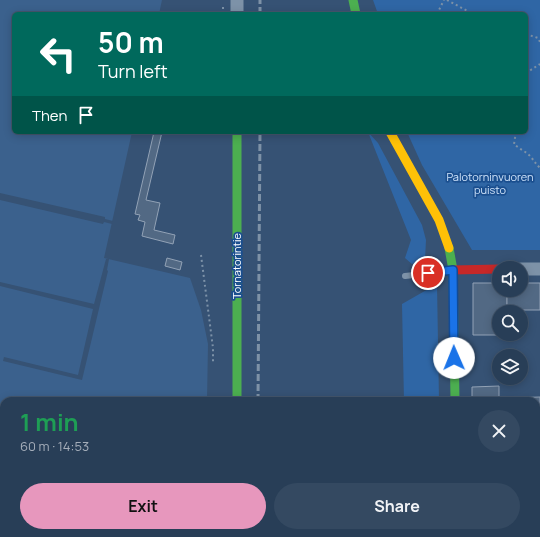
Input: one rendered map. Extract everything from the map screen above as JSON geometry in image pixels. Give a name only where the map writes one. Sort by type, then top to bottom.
[{"type":"street","points":[[237,0],[237,12]]},
{"type":"street","points":[[353,0],[356,12]]},
{"type":"street","name":"Tornatorintie","points":[[236,134],[237,397]]},
{"type":"street","points":[[391,134],[439,220],[448,243],[453,270],[455,397]]},
{"type":"street","points":[[453,270],[492,269]]},
{"type":"street","points":[[528,269],[540,269]]},
{"type":"lane","points":[[405,276],[453,270]]},
{"type":"path","points":[[438,12],[445,0],[469,12]]},
{"type":"path","points":[[528,35],[538,38],[540,42]]},
{"type":"path","points":[[528,72],[540,64]]},
{"type":"path","points":[[516,134],[514,144],[531,156],[534,163],[540,168]]},
{"type":"path","points":[[201,255],[213,348],[213,362]]},
{"type":"green space","name":"Palotorninvuoren puisto","points":[[373,0],[540,0],[540,250],[472,250],[422,165],[408,134],[528,134],[528,12],[377,12]]},
{"type":"green space","points":[[369,134],[378,143],[422,225],[426,240],[425,260],[412,264],[405,258],[411,240]]},
{"type":"green space","points":[[437,284],[439,397],[404,397],[402,304]]},
{"type":"shaded area","points":[[0,0],[162,0],[159,12],[12,12],[12,134],[132,134],[104,258],[190,278],[201,310],[208,344],[207,397],[0,397]]},
{"type":"pier","points":[[0,193],[105,217],[105,219],[113,221],[112,224],[104,222],[103,224],[0,200]]},
{"type":"pier","points":[[106,259],[109,259],[108,271],[82,380],[3,361],[4,357],[78,375],[93,309],[0,286],[0,282],[94,304]]},
{"type":"building","points":[[154,134],[162,134],[146,200],[160,203],[154,230],[175,235],[173,244],[142,236],[145,222],[138,220],[140,215],[135,214]]},
{"type":"building","points":[[167,258],[182,262],[180,270],[165,266]]},
{"type":"building","points":[[473,283],[492,283],[492,297],[507,297],[507,305],[492,305],[492,335],[473,335]]},
{"type":"building","points":[[528,283],[540,283],[540,310],[528,310],[528,305],[507,305],[507,297],[528,297]]},
{"type":"building","points":[[499,386],[499,397],[472,397],[472,387]]},
{"type":"railway","points":[[260,0],[260,12]]},
{"type":"railway","points":[[258,397],[260,134]]},
{"type":"traffic: fast","points":[[353,0],[356,12]]},
{"type":"traffic: fast","points":[[237,134],[237,397]]},
{"type":"traffic: fast","points":[[449,248],[453,270],[455,397]]},
{"type":"traffic: slow","points":[[391,134],[439,220],[449,248]]},
{"type":"traffic: jam","points":[[453,270],[492,269]]},
{"type":"route","points":[[428,273],[453,270],[454,358]]}]
